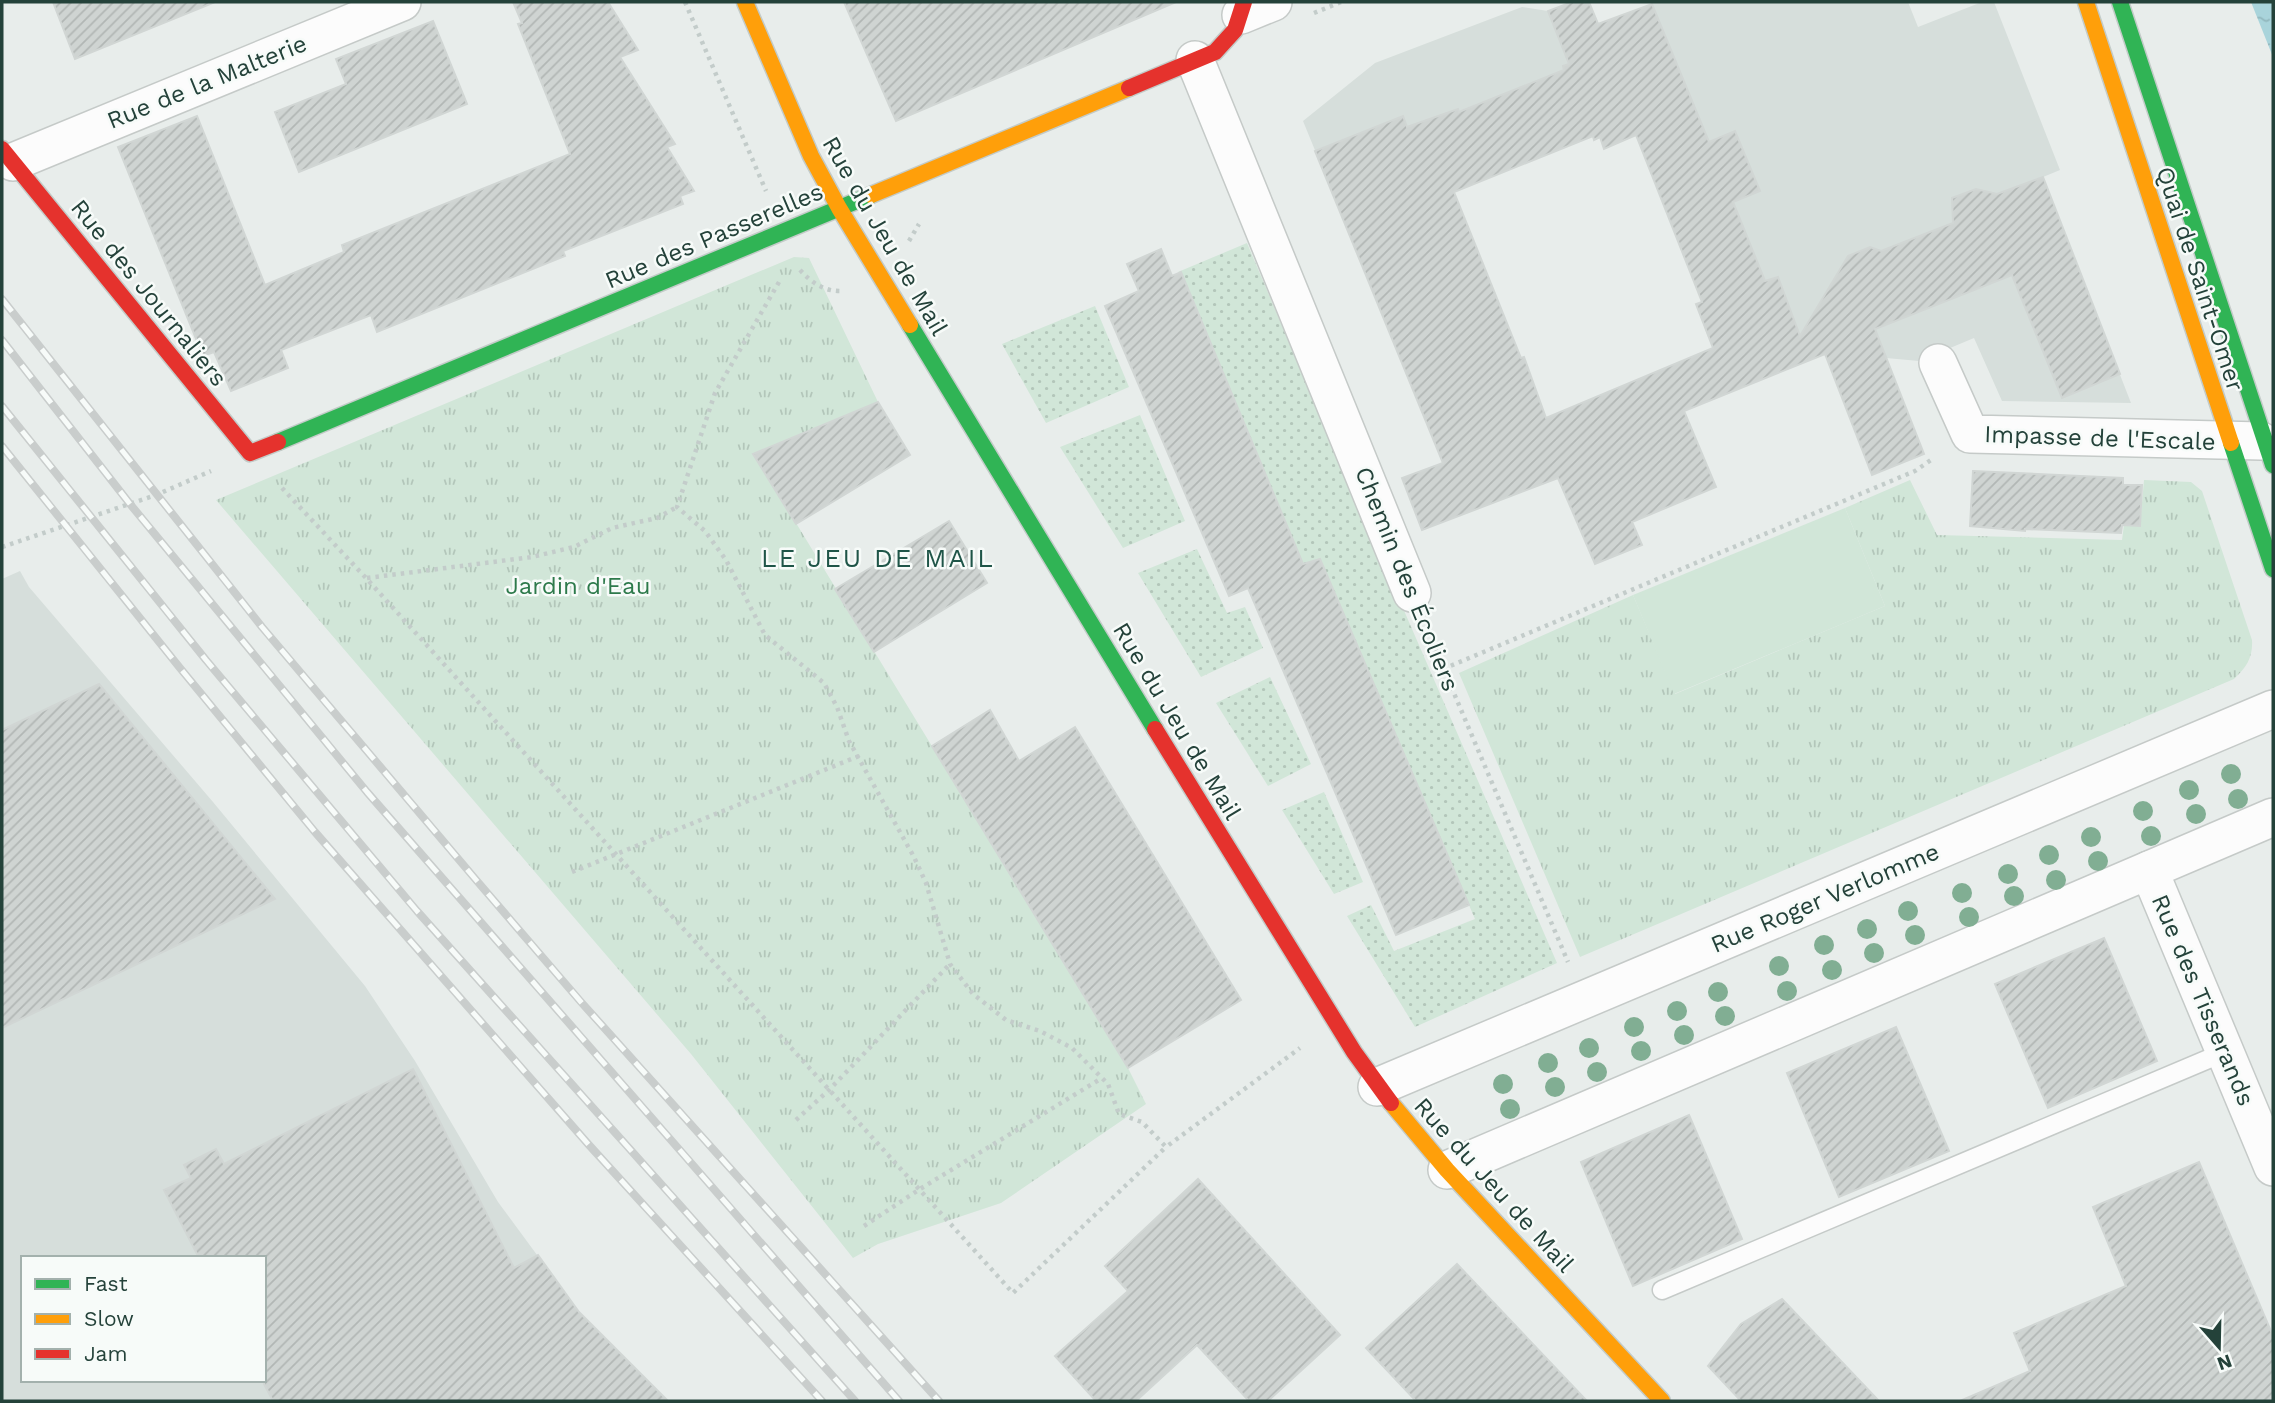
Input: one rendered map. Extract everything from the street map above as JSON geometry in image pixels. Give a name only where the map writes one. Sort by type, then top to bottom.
[{"type":"street","name":"Rue de la Malterie","points":[[7,156],[402,2]]},
{"type":"street","name":"Rue du Jeu de Mail","points":[[745,2],[811,156],[839,208],[1062,578],[1377,1087],[1447,1170],[1662,1401]]},
{"type":"street","name":"Quai de Saint-Omer","points":[[2086,2],[2256,450]]},
{"type":"street","name":"Quai de Saint-Omer","points":[[2120,2],[2256,450],[2273,569]]},
{"type":"street","name":"Rue des Passerelles","points":[[250,453],[1195,60],[1225,45],[1253,6]]},
{"type":"street","name":"Chemin des Écoliers","points":[[1195,60],[1412,593]]},
{"type":"street","name":"Rue des Journaliers","points":[[7,156],[250,453]]},
{"type":"street","name":"Impasse de l'Escale","points":[[1938,363],[1970,434],[2256,450]]},
{"type":"street","name":"Rue Roger Verlomme","points":[[1377,1087],[2273,709]]},
{"type":"street","points":[[1447,1170],[2273,817]]},
{"type":"street","name":"Rue des Tisserands","points":[[2149,870],[2273,1167]]},
{"type":"lane","points":[[1662,1290],[2225,1052]]},
{"type":"path","points":[[366,578],[532,557],[574,547],[612,528],[657,518],[677,507],[715,393],[781,279]]},
{"type":"path","points":[[1443,668],[1915,471],[1970,434]]},
{"type":"path","points":[[2,547],[156,495],[250,453],[1013,1293],[1166,1147],[1305,1045],[1331,1016]]},
{"type":"path","points":[[677,507],[705,531],[726,560],[765,635],[824,683],[849,741],[926,883],[950,964],[973,995],[1006,1020],[1040,1031],[1072,1048],[1108,1084],[1119,1114],[1142,1122],[1166,1147]]},
{"type":"path","name":"Chemin des Écoliers","points":[[1412,593],[1570,969]]},
{"type":"path","points":[[572,872],[859,756]]},
{"type":"path","points":[[796,1120],[829,1090],[950,964]]},
{"type":"path","points":[[864,1226],[1102,1078]]},
{"type":"shaded area","points":[[1572,2],[1589,2],[1599,24],[1656,2],[1908,2],[1918,27],[1982,2],[1994,2],[2060,170],[2043,177],[2131,403],[2002,401],[1974,338],[1919,361],[1886,358],[1876,333],[1735,390],[1716,333],[1708,337],[1696,304],[1702,301],[1633,129],[1627,132],[1630,138],[1604,149],[1600,138],[1594,140],[1592,136],[1454,192],[1527,366],[1421,409],[1303,121],[1375,63],[1522,7],[1548,11]]},
{"type":"shaded area","points":[[20,571],[29,587],[213,802],[365,986],[415,1061],[498,1202],[579,1312],[668,1401],[2,1401],[2,579]]},
{"type":"green space","points":[[1247,243],[1557,963],[1415,1027],[1347,916],[1371,905],[1394,951],[1475,919],[1320,559],[1303,564],[1181,273],[1178,272]]},
{"type":"green space","name":"Jardin d'Eau","points":[[794,257],[809,258],[878,402],[754,454],[1128,1068],[1146,1104],[1001,1203],[878,1244],[853,1258],[691,1054],[216,500]]},
{"type":"green space","points":[[1095,306],[1129,387],[1046,423],[1002,344]]},
{"type":"green space","points":[[1140,415],[1185,521],[1123,548],[1060,447]]},
{"type":"green space","points":[[1910,480],[1937,535],[2122,540],[2124,525],[2140,526],[2144,480],[2191,482],[2202,491],[2252,640],[2248,661],[2234,679],[1580,957],[1459,673],[1633,595],[1675,694],[1885,606],[1845,508]]},
{"type":"green space","points":[[1845,508],[1885,606],[1674,694],[1633,595]]},
{"type":"green space","points":[[1197,549],[1227,613],[1245,607],[1263,648],[1201,677],[1138,573]]},
{"type":"green space","points":[[1270,677],[1311,764],[1268,786],[1216,703]]},
{"type":"green space","points":[[1324,792],[1363,882],[1334,894],[1282,810]]},
{"type":"water","points":[[2251,2],[2273,2],[2273,57]]},
{"type":"building","points":[[53,2],[212,2],[213,3],[75,59]]},
{"type":"building","points":[[513,2],[608,2],[638,50],[620,57],[675,144],[667,147],[694,191],[680,196],[683,204],[563,251],[565,256],[377,332],[371,315],[281,350],[288,368],[231,391],[214,352],[203,356],[118,147],[197,116],[265,285],[344,252],[342,245],[570,154],[518,24],[522,23]]},
{"type":"building","points":[[844,2],[1176,2],[896,121]]},
{"type":"building","points":[[1572,2],[1589,2],[1598,24],[1652,4],[1709,142],[1735,131],[1760,191],[1733,202],[1765,281],[1778,277],[1800,336],[1848,256],[1870,247],[1881,251],[1953,223],[1952,198],[1976,189],[1997,194],[2043,177],[2120,374],[2062,398],[2012,275],[1875,329],[1924,454],[1872,475],[1825,354],[1684,411],[1716,487],[1632,522],[1642,545],[1595,564],[1558,478],[1422,530],[1402,478],[1443,463],[1315,151],[1403,116],[1407,127],[1458,109],[1459,112],[1564,70],[1563,66],[1569,64],[1548,11]],"holes":[[[1636,135],[1702,302],[1696,304],[1713,348],[1546,418],[1524,357],[1521,358],[1454,192],[1593,136],[1594,140],[1600,137],[1604,149]]]},
{"type":"building","points":[[433,21],[467,104],[299,172],[275,112],[346,84],[336,59]]},
{"type":"building","points":[[1161,249],[1172,276],[1181,272],[1303,564],[1320,559],[1469,905],[1396,935],[1248,588],[1229,596],[1105,306],[1139,291],[1127,264]]},
{"type":"building","points":[[878,402],[910,455],[796,524],[753,454]]},
{"type":"building","points":[[1973,471],[2123,478],[2123,485],[2142,485],[2140,526],[2122,525],[2121,533],[2025,531],[1970,526]]},
{"type":"building","points":[[949,521],[987,583],[874,652],[835,589]]},
{"type":"building","points":[[99,684],[275,899],[2,1028],[2,730]]},
{"type":"building","points":[[990,710],[1019,761],[1075,727],[1241,1000],[1128,1068],[932,746]]},
{"type":"building","points":[[2104,938],[2157,1061],[2048,1108],[1995,984]]},
{"type":"building","points":[[1896,1027],[1949,1151],[1839,1197],[1787,1073]]},
{"type":"building","points":[[413,1069],[514,1268],[538,1255],[579,1312],[668,1401],[273,1401],[264,1384],[266,1256],[198,1256],[164,1190],[191,1178],[184,1165],[216,1149],[224,1164]]},
{"type":"building","points":[[1689,1115],[1742,1239],[1633,1286],[1581,1162]]},
{"type":"building","points":[[2199,1162],[2273,1336],[2273,1401],[1960,1401],[2030,1371],[2014,1333],[2126,1286],[2093,1207]]},
{"type":"building","points":[[1198,1179],[1340,1335],[1268,1401],[1249,1401],[1197,1345],[1136,1401],[1096,1401],[1055,1356],[1128,1291],[1105,1266]]},
{"type":"building","points":[[1457,1264],[1587,1401],[1416,1401],[1366,1348]]},
{"type":"building","points":[[1782,1299],[1879,1401],[1741,1401],[1708,1366],[1741,1324]]},
{"type":"railway","points":[[2,299],[262,627],[477,881],[581,1002],[939,1401]]},
{"type":"railway","points":[[2,340],[130,504],[367,792],[899,1401]]},
{"type":"railway","points":[[2,406],[206,660],[417,911],[855,1401]]},
{"type":"railway","points":[[2,446],[315,832],[589,1145],[822,1401]]},
{"type":"traffic: fast","points":[[2120,2],[2273,465]]},
{"type":"traffic: fast","points":[[278,442],[871,195]]},
{"type":"traffic: fast","points":[[910,325],[1155,729]]},
{"type":"traffic: fast","points":[[2231,443],[2273,569]]},
{"type":"traffic: slow","points":[[745,2],[811,156],[839,208],[910,325]]},
{"type":"traffic: slow","points":[[2086,2],[2231,443]]},
{"type":"traffic: slow","points":[[871,195],[1129,88]]},
{"type":"traffic: slow","points":[[1391,1103],[1447,1170],[1662,1401]]},
{"type":"traffic: jam","points":[[1129,88],[1215,52],[1235,30],[1244,2]]},
{"type":"traffic: jam","points":[[2,149],[250,453],[278,442]]},
{"type":"traffic: jam","points":[[1155,729],[1354,1052],[1391,1103]]},
{"type":"district","name":"LE JEU DE MAIL","points":[[878,558]]}]
